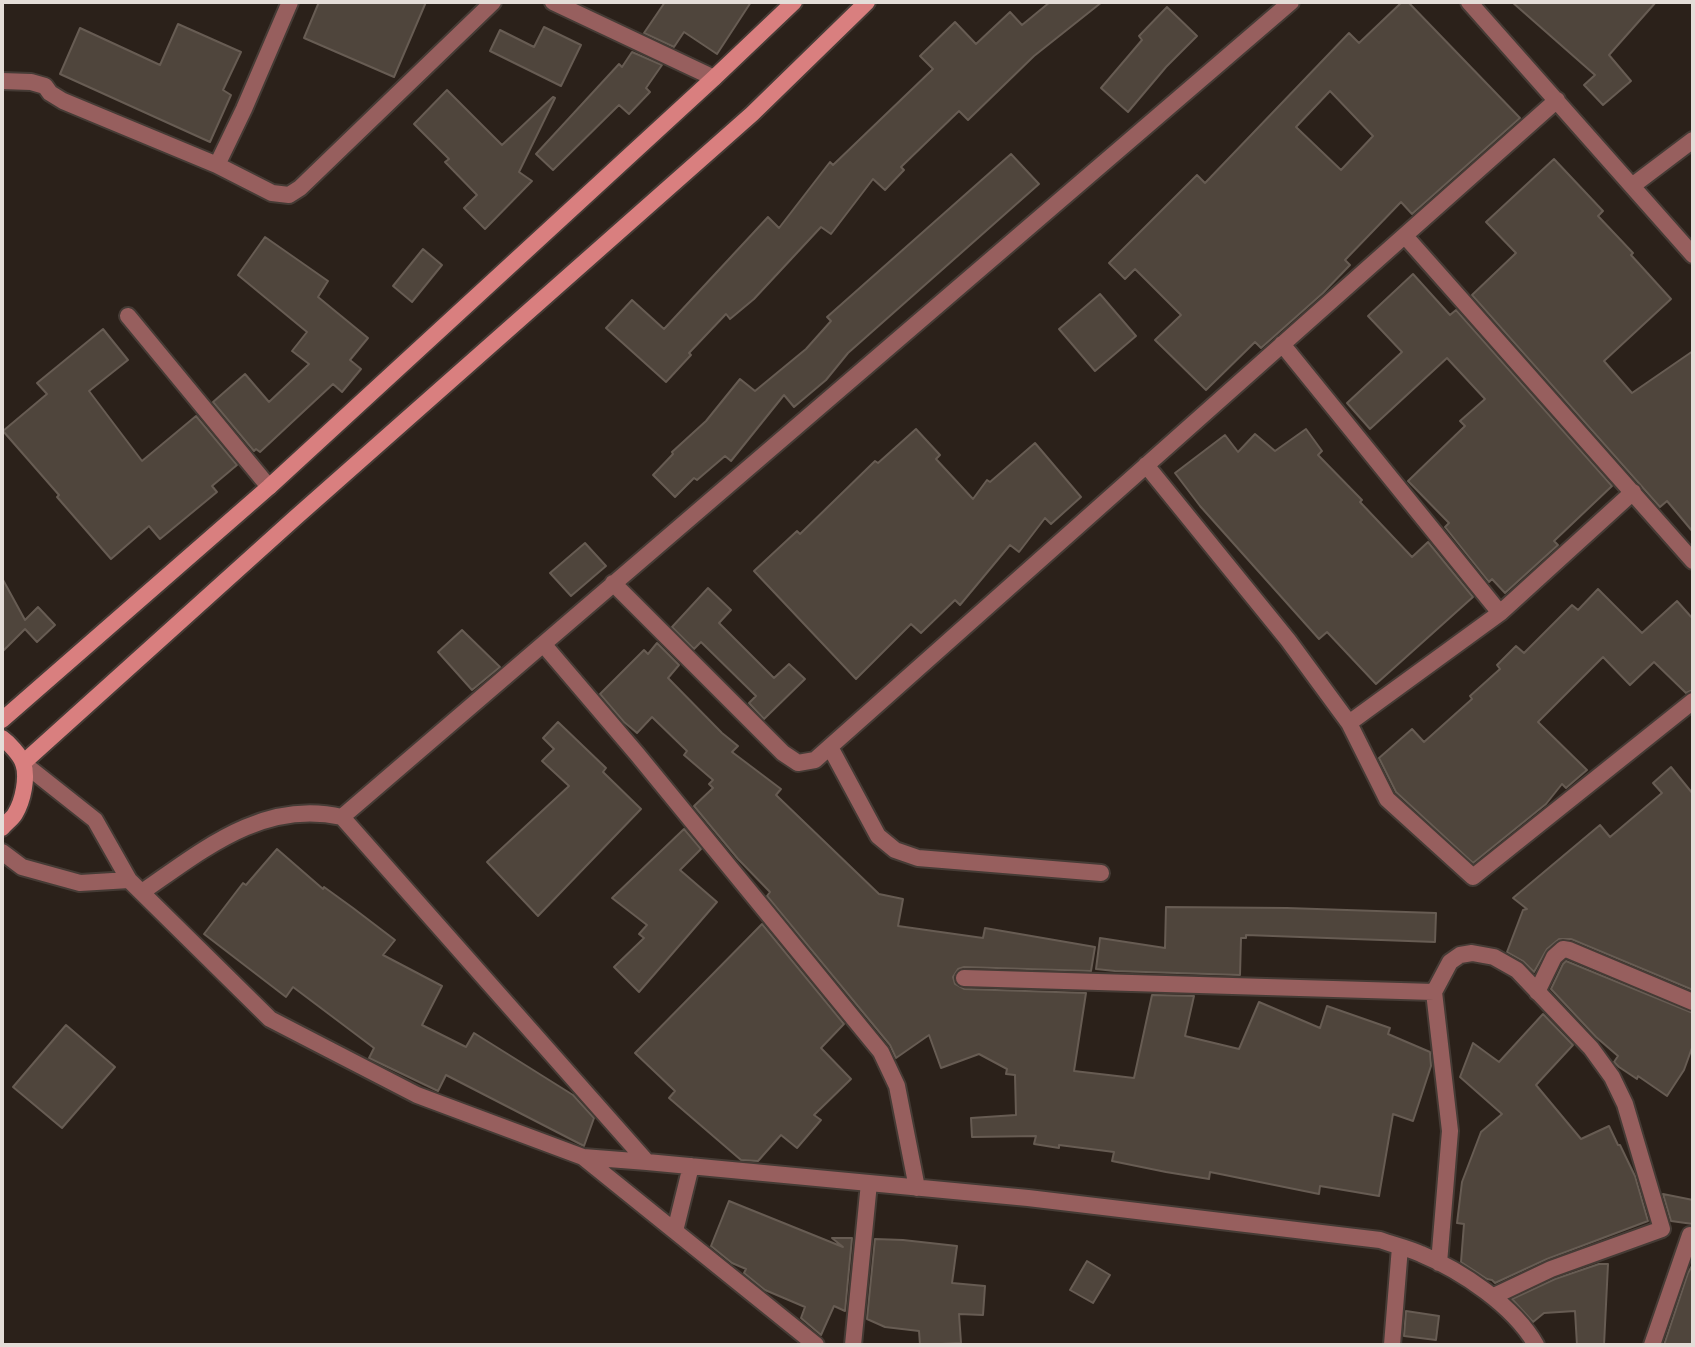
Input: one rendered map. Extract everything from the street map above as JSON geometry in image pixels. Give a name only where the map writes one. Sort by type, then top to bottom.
[{"type":"main road","points":[[2,720],[269,487],[794,2]]},
{"type":"main road","points":[[23,763],[752,114],[867,2]]},
{"type":"main road","points":[[2,738],[23,763],[22,797],[14,815],[2,828]]},
{"type":"street","points":[[217,165],[290,2]]},
{"type":"street","points":[[2,81],[45,86],[63,101],[217,165],[272,193],[289,195],[300,188],[493,2]]},
{"type":"street","points":[[553,2],[714,78]]},
{"type":"street","points":[[342,817],[1291,2]]},
{"type":"street","points":[[1469,2],[1693,255]]},
{"type":"street","points":[[613,583],[783,753],[798,763],[815,760],[1557,100]]},
{"type":"street","points":[[1632,186],[1693,140]]},
{"type":"street","points":[[1405,236],[1693,561]]},
{"type":"street","points":[[128,316],[269,487]]},
{"type":"street","points":[[1282,344],[1500,613]]},
{"type":"street","points":[[1146,465],[1288,640],[1349,723],[1387,799],[1473,877],[1693,701]]},
{"type":"street","points":[[1349,723],[1500,613],[1633,492]]},
{"type":"street","points":[[544,645],[881,1052],[897,1086],[917,1188]]},
{"type":"street","points":[[830,747],[878,836],[895,850],[918,858],[1101,873]]},
{"type":"street","points":[[23,763],[95,820],[129,880],[270,1019],[417,1095],[583,1157],[1028,1198],[1380,1240],[1421,1254],[1494,1296],[1536,1345]]},
{"type":"street","points":[[142,892],[226,836],[266,819],[294,813],[325,813],[342,817],[647,1162]]},
{"type":"street","points":[[2,852],[22,867],[80,883],[129,880]]},
{"type":"street","points":[[1537,992],[1554,957],[1563,949],[1693,1002]]},
{"type":"street","points":[[1439,1263],[1450,1131],[1434,992],[1450,962],[1460,955],[1472,953],[1494,957],[1517,970],[1591,1048],[1612,1077],[1625,1104],[1662,1229]]},
{"type":"street","points":[[964,978],[1434,992]]},
{"type":"street","points":[[583,1157],[816,1345]]},
{"type":"street","points":[[675,1231],[691,1166]]},
{"type":"street","points":[[853,1345],[869,1183]]},
{"type":"street","points":[[1494,1296],[1551,1269],[1662,1229],[1692,1235],[1652,1345]]},
{"type":"street","points":[[1392,1345],[1400,1247]]},
{"type":"building","points":[[319,2],[426,2],[394,77],[304,38]]},
{"type":"building","points":[[665,2],[751,2],[717,54],[684,32],[674,47],[644,33]]},
{"type":"building","points":[[1050,2],[1102,2],[1034,56],[968,120],[959,111],[901,167],[904,170],[885,190],[873,179],[831,234],[821,227],[754,299],[730,319],[726,314],[666,382],[606,328],[632,300],[664,329],[768,217],[779,228],[830,162],[833,165],[933,69],[920,56],[955,22],[976,44],[1010,12],[1022,25]]},
{"type":"building","points":[[1402,2],[1408,2],[1520,118],[1412,214],[1401,202],[1345,260],[1350,265],[1323,293],[1261,348],[1255,342],[1206,390],[1155,340],[1181,315],[1135,269],[1125,279],[1109,263],[1197,175],[1205,183],[1349,33],[1359,43]],"holes":[[[1330,91],[1373,136],[1341,170],[1296,127]]]},
{"type":"building","points":[[1512,2],[1656,2],[1609,55],[1631,81],[1603,105],[1584,85],[1595,75]]},
{"type":"building","points":[[1167,7],[1197,36],[1128,112],[1101,88],[1142,40],[1139,36]]},
{"type":"building","points":[[178,24],[241,52],[223,90],[231,95],[210,142],[60,74],[80,28],[160,65]]},
{"type":"building","points":[[544,27],[581,45],[561,86],[490,51],[500,30],[534,47]]},
{"type":"building","points":[[632,52],[662,65],[646,88],[650,92],[629,114],[619,105],[553,170],[536,154],[619,64],[622,67]]},
{"type":"building","points":[[447,90],[502,145],[555,98],[519,172],[532,181],[485,229],[464,208],[477,195],[445,162],[449,159],[414,124]]},
{"type":"building","points":[[1011,154],[1039,184],[848,353],[826,380],[794,407],[784,395],[731,461],[725,456],[697,480],[694,478],[675,497],[653,475],[672,452],[706,421],[740,379],[755,391],[806,349],[831,321],[827,317]]},
{"type":"building","points":[[1554,159],[1603,211],[1598,216],[1671,299],[1604,361],[1632,393],[1693,351],[1693,532],[1667,501],[1660,507],[1472,295],[1516,253],[1486,222]]},
{"type":"building","points":[[265,237],[328,281],[318,297],[368,338],[350,360],[361,369],[342,392],[333,384],[260,452],[254,451],[213,402],[245,374],[269,402],[309,364],[292,351],[307,332],[238,275]]},
{"type":"building","points":[[423,249],[442,265],[412,302],[393,286]]},
{"type":"building","points":[[1413,274],[1450,315],[1456,310],[1612,486],[1554,541],[1558,545],[1505,593],[1492,579],[1489,582],[1445,527],[1449,523],[1408,481],[1465,426],[1460,421],[1485,399],[1447,358],[1370,429],[1347,403],[1402,352],[1368,316]]},
{"type":"building","points":[[1100,294],[1136,336],[1095,371],[1059,329]]},
{"type":"building","points":[[103,329],[128,360],[89,391],[142,461],[196,416],[237,465],[212,486],[217,492],[160,539],[149,526],[111,559],[3,431],[47,394],[37,383]]},
{"type":"building","points":[[916,429],[940,455],[936,459],[973,499],[987,480],[990,482],[1035,443],[1081,497],[1051,524],[1045,518],[1019,552],[1010,545],[960,605],[955,600],[921,633],[911,624],[856,679],[754,571],[797,531],[800,534],[875,461],[878,463]]},
{"type":"building","points":[[1306,429],[1322,451],[1318,455],[1412,557],[1428,542],[1473,597],[1376,684],[1327,632],[1319,639],[1200,506],[1175,473],[1225,435],[1238,452],[1255,434],[1275,451]]},
{"type":"building","points":[[585,543],[606,566],[571,596],[550,573]]},
{"type":"building","points":[[2,578],[25,620],[38,607],[55,625],[37,642],[25,629],[2,652]]},
{"type":"building","points":[[708,588],[731,610],[719,623],[774,678],[789,664],[805,679],[764,719],[749,703],[756,696],[701,642],[694,649],[672,627]]},
{"type":"building","points":[[1598,589],[1642,633],[1677,601],[1693,619],[1693,690],[1686,693],[1654,662],[1630,685],[1603,657],[1538,722],[1587,770],[1566,788],[1562,784],[1546,804],[1473,863],[1396,792],[1379,758],[1412,729],[1424,742],[1472,699],[1470,696],[1500,669],[1497,665],[1516,646],[1524,653],[1572,605],[1578,610]]},
{"type":"building","points":[[462,630],[500,667],[472,690],[438,652]]},
{"type":"building","points":[[657,643],[679,665],[668,678],[738,746],[732,752],[781,789],[776,795],[879,894],[903,899],[898,926],[983,938],[985,928],[1095,947],[1091,971],[964,967],[958,969],[953,977],[955,984],[964,989],[1086,993],[1074,1071],[1134,1078],[1152,995],[1194,996],[1185,1036],[1239,1049],[1259,1002],[1320,1028],[1327,1006],[1390,1028],[1388,1034],[1430,1052],[1431,1066],[1413,1121],[1393,1114],[1379,1196],[1320,1186],[1319,1194],[1210,1172],[1209,1179],[1166,1172],[1112,1161],[1114,1152],[1034,1144],[1036,1136],[972,1137],[971,1118],[1016,1115],[1015,1075],[1006,1074],[1007,1069],[979,1054],[941,1068],[929,1035],[896,1058],[890,1045],[767,896],[770,892],[694,806],[713,788],[709,784],[713,780],[684,755],[687,751],[652,717],[637,733],[600,694],[644,650],[648,654]]},
{"type":"building","points":[[558,722],[606,768],[603,772],[641,809],[538,916],[487,862],[569,786],[542,761],[554,749],[543,738]]},
{"type":"building","points":[[1671,767],[1693,794],[1693,990],[1571,939],[1559,939],[1547,949],[1534,972],[1507,952],[1523,910],[1527,909],[1513,898],[1600,825],[1610,837],[1662,793],[1653,783]]},
{"type":"building","points":[[684,829],[701,849],[680,870],[717,902],[639,992],[614,967],[644,938],[639,934],[647,925],[612,898]]},
{"type":"building","points":[[277,849],[323,889],[395,940],[383,955],[442,986],[422,1025],[466,1047],[474,1033],[573,1095],[594,1118],[584,1146],[446,1075],[438,1091],[369,1058],[374,1048],[293,987],[286,997],[204,934],[243,883],[246,885]]},
{"type":"building","points":[[1166,907],[1436,913],[1435,942],[1246,935],[1246,938],[1241,938],[1240,975],[1096,969],[1100,938],[1165,948]]},
{"type":"building","points":[[762,924],[844,1024],[821,1048],[851,1079],[814,1115],[821,1120],[797,1148],[781,1135],[758,1161],[741,1160],[669,1098],[675,1091],[635,1053]]},
{"type":"building","points":[[1566,961],[1693,1013],[1693,1045],[1684,1070],[1667,1096],[1619,1067],[1614,1062],[1618,1056],[1551,989]]},
{"type":"building","points":[[1543,1014],[1573,1045],[1536,1085],[1581,1139],[1609,1126],[1635,1176],[1648,1221],[1547,1259],[1495,1283],[1461,1262],[1464,1224],[1457,1223],[1462,1182],[1481,1132],[1502,1114],[1460,1077],[1473,1043],[1499,1062]]},
{"type":"building","points":[[66,1025],[115,1067],[62,1128],[13,1087]]},
{"type":"building","points":[[1663,1194],[1693,1200],[1693,1224],[1671,1221]]},
{"type":"building","points":[[729,1201],[843,1247],[832,1238],[852,1238],[845,1311],[834,1306],[821,1335],[801,1318],[805,1307],[765,1290],[744,1273],[746,1269],[732,1263],[711,1246]]},
{"type":"building","points":[[875,1239],[957,1246],[952,1283],[985,1286],[983,1315],[959,1314],[961,1343],[920,1345],[919,1331],[885,1327],[867,1319]]},
{"type":"building","points":[[1087,1261],[1110,1275],[1093,1303],[1070,1290]]},
{"type":"building","points":[[1599,1264],[1608,1264],[1604,1345],[1577,1345],[1575,1311],[1544,1313],[1533,1322],[1512,1299],[1555,1279]]},
{"type":"building","points":[[1693,1264],[1693,1345],[1664,1345],[1688,1273]]},
{"type":"building","points":[[1406,1311],[1439,1316],[1436,1340],[1404,1336]]}]
